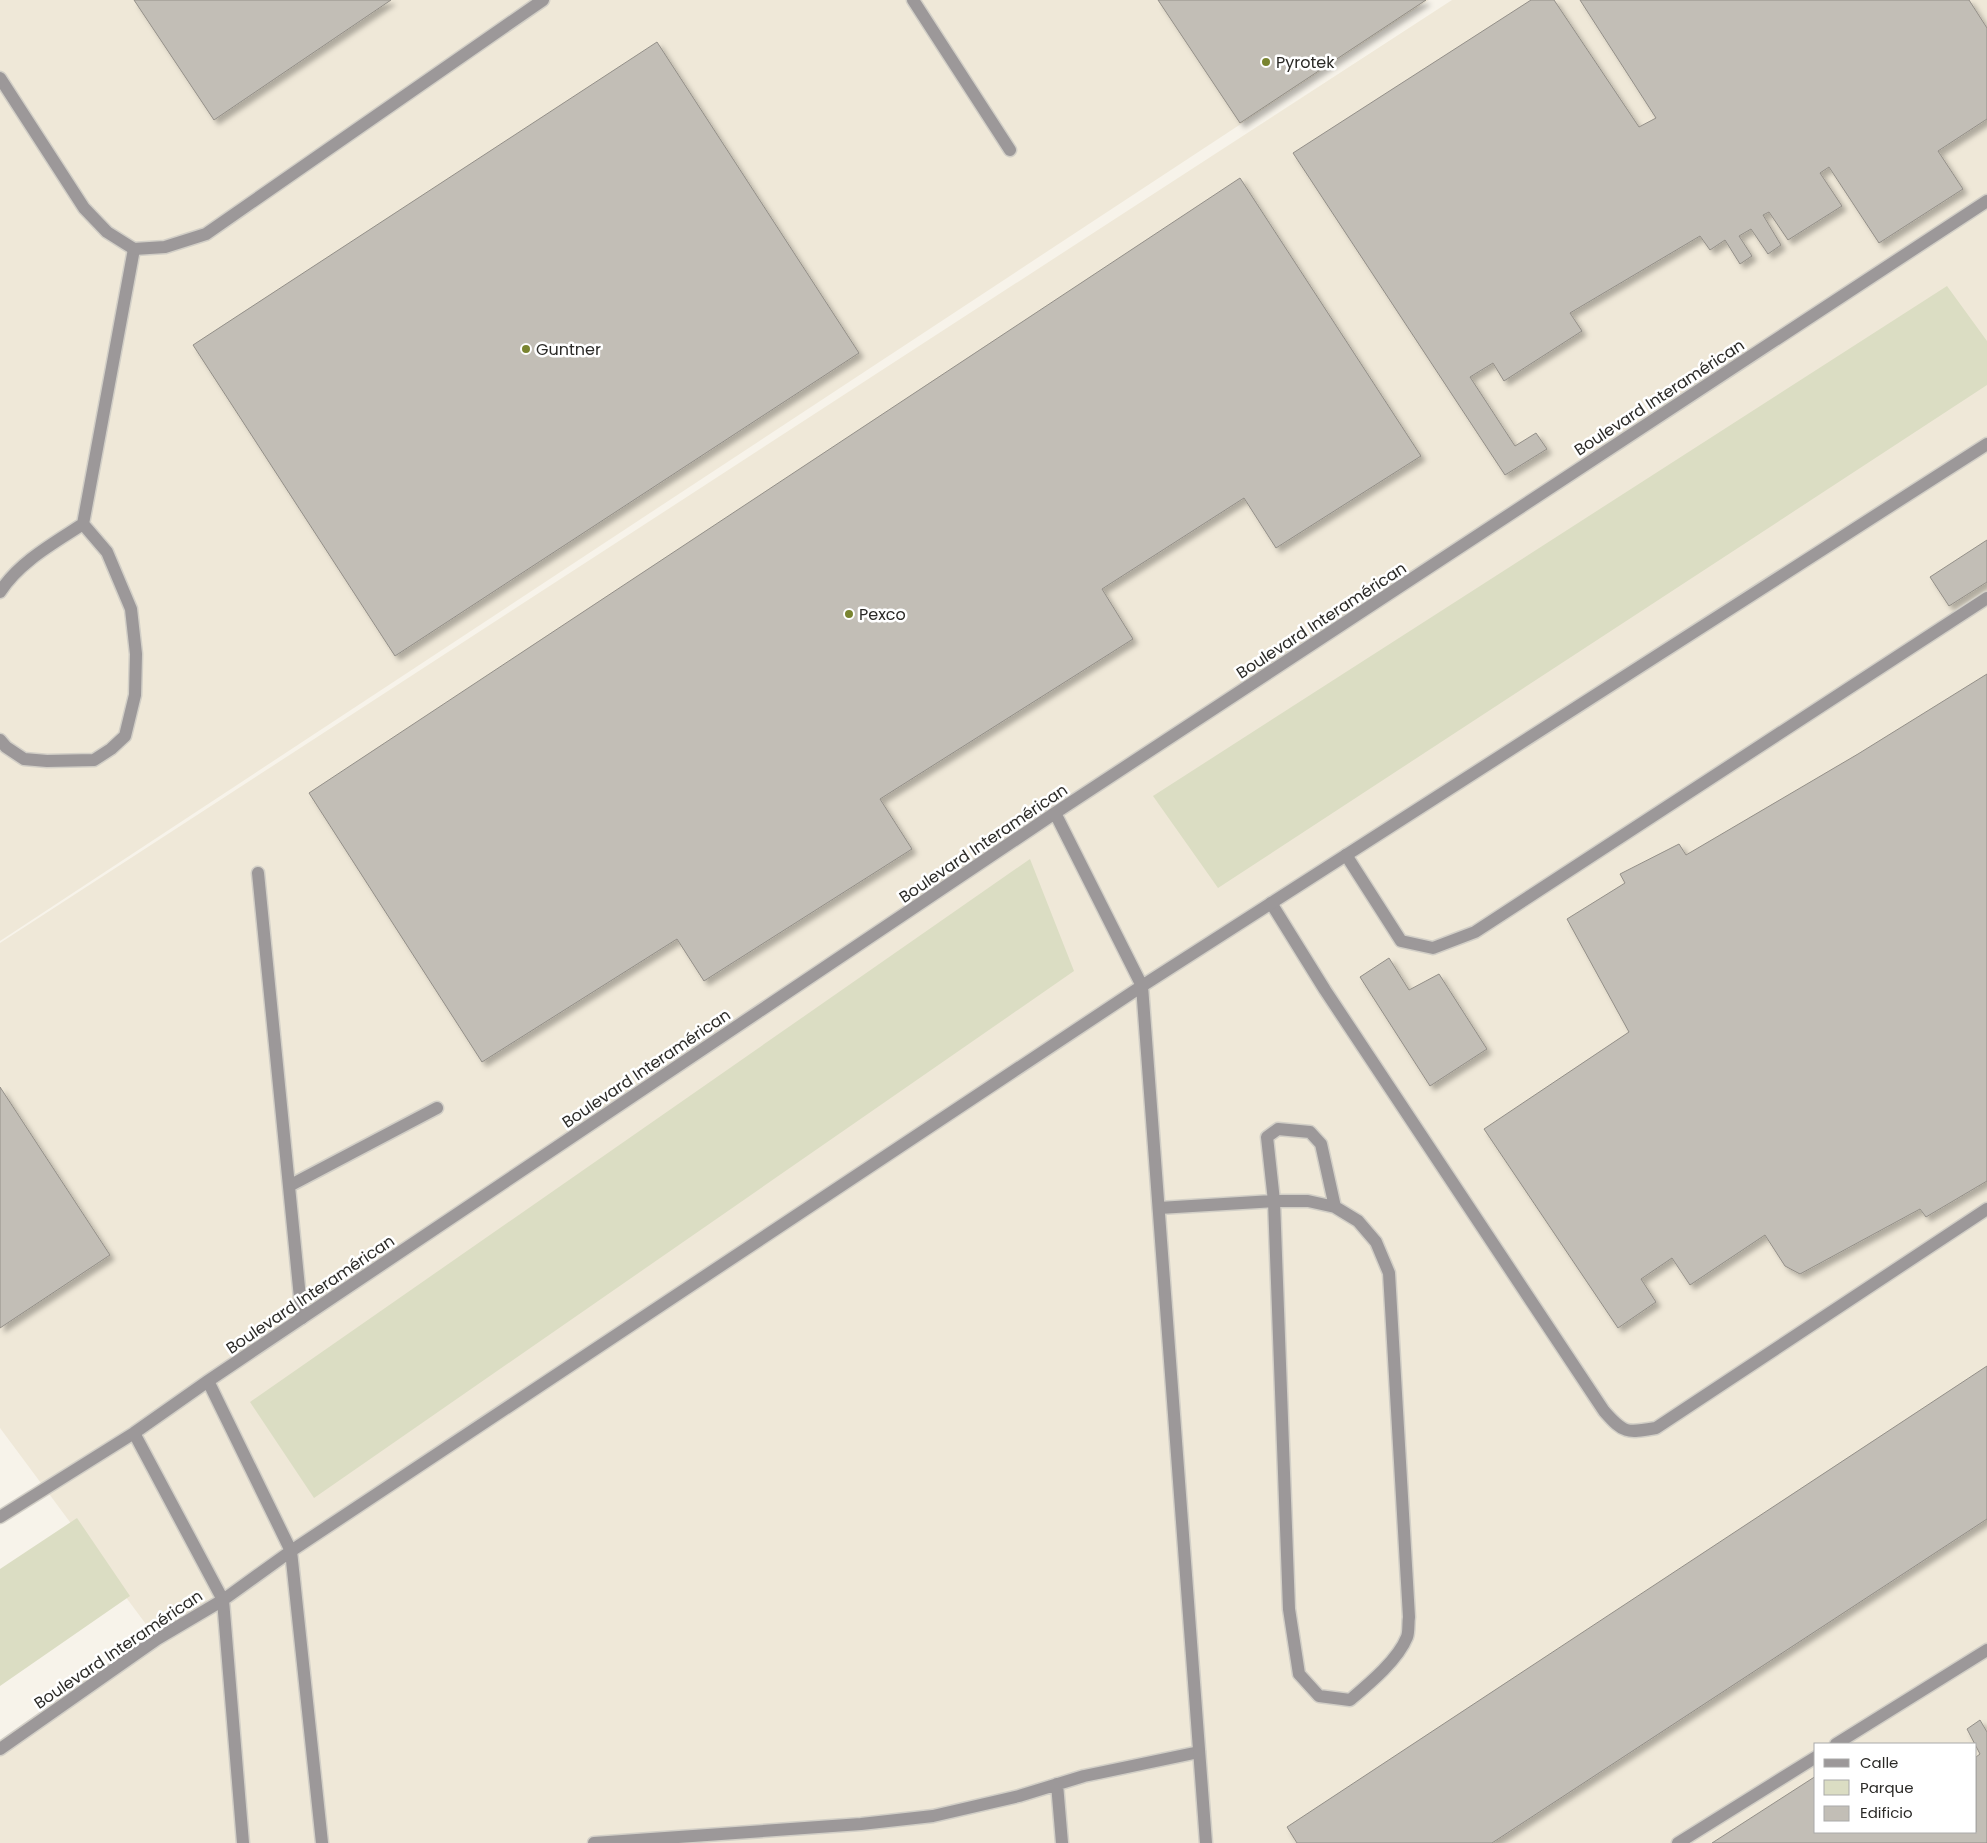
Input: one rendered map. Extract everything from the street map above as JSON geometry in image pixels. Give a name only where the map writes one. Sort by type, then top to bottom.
[{"type":"street","points":[[0,78],[84,208],[107,232],[134,249],[165,247],[206,234],[543,0]]},
{"type":"street","points":[[913,0],[1010,150]]},
{"type":"street","name":"Boulevard Interamérican","points":[[0,1517],[134,1433],[208,1381],[1055,814],[1985,206]]},
{"type":"street","points":[[0,592],[8,580],[47,547],[83,524],[134,249]]},
{"type":"street","name":"Boulevard Interamérican","points":[[0,1749],[157,1639],[222,1600],[291,1551],[1142,986],[1987,444]]},
{"type":"street","points":[[0,740],[6,747],[24,759],[47,761],[94,760],[112,749],[125,736],[135,695],[136,654],[132,609],[107,552],[83,524]]},
{"type":"street","points":[[1346,855],[1401,941],[1433,948],[1475,932],[1987,598]]},
{"type":"street","points":[[1055,814],[1142,986],[1206,1843]]},
{"type":"street","points":[[258,873],[302,1318]]},
{"type":"street","points":[[1271,903],[1326,990],[1604,1411],[1619,1428],[1634,1432],[1656,1428],[1987,1209]]},
{"type":"street","points":[[289,1186],[437,1108]]},
{"type":"street","points":[[1159,1208],[1274,1201],[1308,1201],[1334,1207],[1358,1221],[1376,1242],[1389,1273],[1409,1618],[1407,1637],[1397,1652],[1381,1673],[1350,1700],[1319,1696],[1299,1674],[1290,1618],[1274,1201],[1267,1136],[1278,1128],[1310,1132],[1321,1144],[1334,1207]]},
{"type":"street","points":[[208,1381],[291,1551],[322,1843]]},
{"type":"street","points":[[134,1433],[222,1600],[243,1843]]},
{"type":"street","points":[[1838,1743],[1987,1650]]},
{"type":"street","points":[[594,1843],[861,1824],[933,1816],[1019,1796],[1084,1776],[1199,1752]]},
{"type":"street","points":[[1678,1843],[1814,1758]]},
{"type":"street","points":[[1057,1784],[1062,1843]]},
{"type":"shaded area","points":[[0,0],[1429,0],[0,941]]},
{"type":"shaded area","points":[[1452,0],[1987,0],[1987,1843],[0,1843],[0,1744],[157,1639],[0,1428],[0,943]]},
{"type":"green space","points":[[1947,286],[1987,341],[1987,385],[1218,888],[1153,796]]},
{"type":"green space","points":[[1030,859],[1074,971],[314,1498],[250,1402]]},
{"type":"green space","points":[[77,1518],[130,1596],[0,1686],[0,1569]]},
{"type":"building","points":[[134,0],[391,0],[214,120]]},
{"type":"building","name":"Pyrotek","points":[[1158,0],[1426,0],[1240,123]]},
{"type":"building","points":[[1531,0],[1554,0],[1639,127],[1656,118],[1580,0],[1969,0],[1987,28],[1987,119],[1938,151],[1963,189],[1879,243],[1829,167],[1820,173],[1842,206],[1788,240],[1769,212],[1763,215],[1781,245],[1768,254],[1751,229],[1739,236],[1752,256],[1740,264],[1725,240],[1710,250],[1700,236],[1570,313],[1582,331],[1504,381],[1493,363],[1470,377],[1515,446],[1536,433],[1547,449],[1505,475],[1293,153]]},
{"type":"building","name":"Guntner","points":[[657,42],[859,353],[395,656],[193,345]]},
{"type":"building","name":"Pexco","points":[[1240,178],[1421,456],[1276,548],[1244,498],[1102,589],[1133,639],[880,799],[912,849],[704,981],[677,939],[482,1062],[309,793]]},
{"type":"building","points":[[1987,540],[1987,582],[1949,606],[1930,577]]},
{"type":"building","points":[[1987,674],[1987,1181],[1926,1217],[1920,1209],[1800,1274],[1785,1266],[1765,1235],[1690,1285],[1672,1258],[1641,1279],[1656,1302],[1618,1328],[1484,1129],[1629,1032],[1567,919],[1625,883],[1620,874],[1679,844],[1686,855],[1858,754]]},
{"type":"building","points":[[1389,958],[1409,990],[1439,974],[1487,1049],[1430,1086],[1360,977]]},
{"type":"building","points":[[0,1087],[110,1255],[0,1328]]},
{"type":"building","points":[[1987,1366],[1987,1519],[1492,1843],[1297,1843],[1287,1827]]},
{"type":"building","points":[[1980,1720],[1987,1732],[1987,1843],[1712,1843],[1814,1777],[1814,1833],[1977,1833],[1977,1756],[1980,1754],[1977,1743],[1974,1743],[1967,1729]]},
{"type":"place","name":"Pyrotek","points":[[1266,62]]},
{"type":"place","name":"Guntner","points":[[526,349]]},
{"type":"place","name":"Pexco","points":[[849,614]]}]
